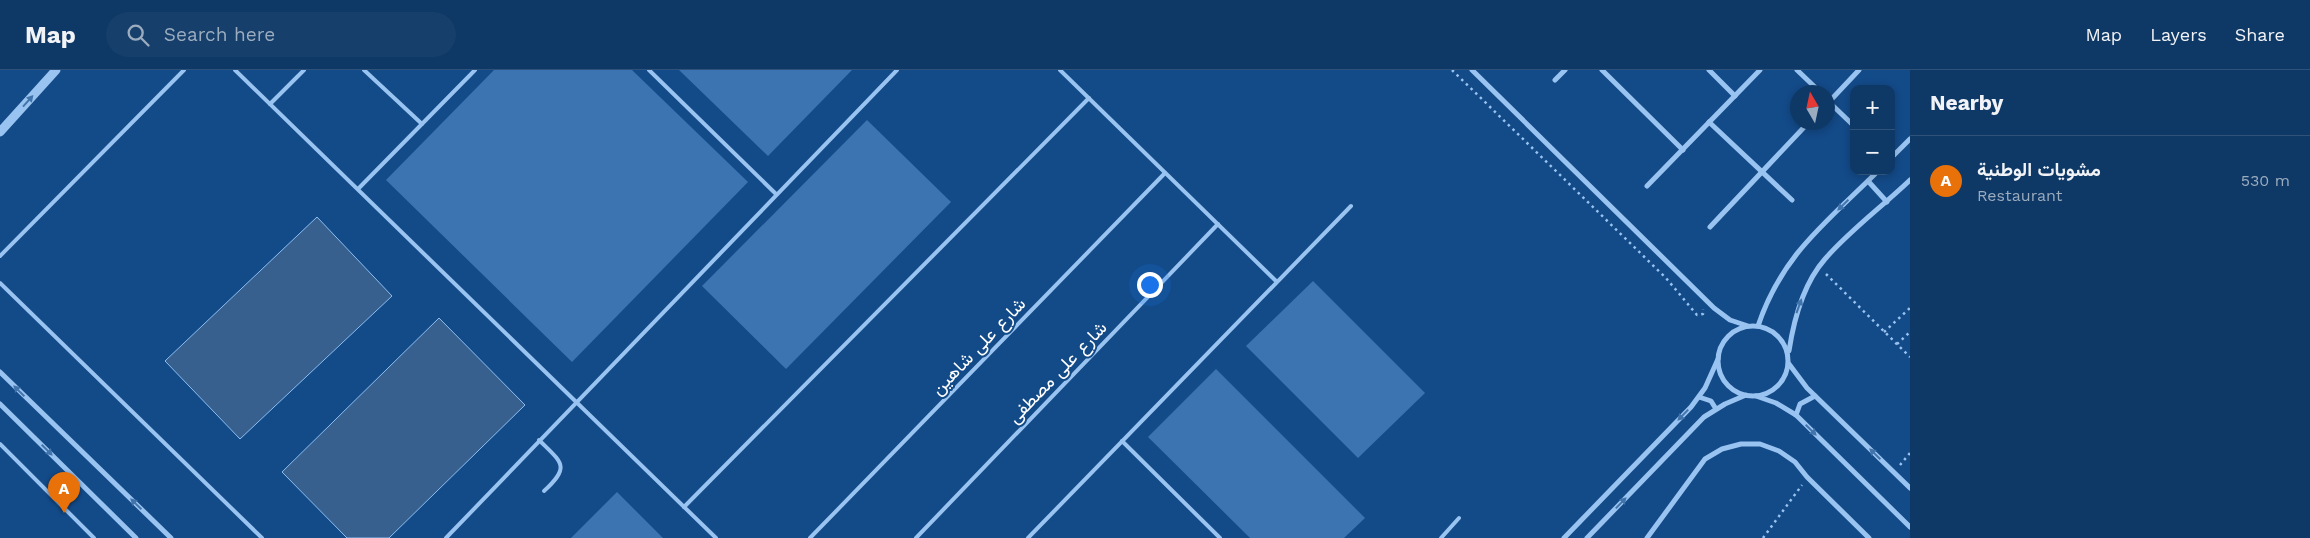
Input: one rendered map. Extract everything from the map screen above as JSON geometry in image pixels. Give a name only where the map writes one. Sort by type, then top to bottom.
[{"type":"street","points":[[0,132],[56,70]]},
{"type":"street","points":[[1472,70],[1714,308],[1730,320],[1748,326],[1758,326],[1778,335],[1788,354]]},
{"type":"street","points":[[1555,80],[1566,70]]},
{"type":"street","points":[[1602,70],[1683,150]]},
{"type":"street","points":[[1710,70],[1735,96]]},
{"type":"street","points":[[1648,186],[1760,70]]},
{"type":"street","points":[[1797,70],[1813,85]]},
{"type":"street","points":[[1835,95],[1859,70]]},
{"type":"street","points":[[1835,108],[1850,122]]},
{"type":"street","points":[[1709,122],[1792,200]]},
{"type":"street","points":[[1710,227],[1801,130]]},
{"type":"street","points":[[1895,154],[1910,139]]},
{"type":"street","points":[[1758,326],[1771,292],[1790,260],[1815,232],[1874,175]]},
{"type":"street","points":[[1756,396],[1766,394],[1782,382],[1789,364],[1788,354],[1797,313],[1804,294],[1819,267],[1840,244],[1910,180]]},
{"type":"street","points":[[1868,181],[1887,202]]},
{"type":"street","points":[[1564,538],[1699,397],[1710,379],[1724,341],[1730,334],[1748,326]]},
{"type":"street","points":[[1718,359],[1722,378],[1737,392],[1756,396],[1796,414],[1910,527]]},
{"type":"street","points":[[1789,364],[1815,396],[1910,488]]},
{"type":"street","points":[[0,372],[171,538]]},
{"type":"street","points":[[1587,538],[1693,428],[1716,409],[1746,395]]},
{"type":"street","points":[[1796,414],[1800,404],[1815,396]]},
{"type":"street","points":[[1699,397],[1711,401],[1716,409]]},
{"type":"street","points":[[0,404],[136,538]]},
{"type":"street","points":[[1647,538],[1705,459],[1722,449],[1741,444],[1760,444],[1779,451],[1795,462],[1807,477],[1869,538]]},
{"type":"lane","points":[[0,256],[184,70]]},
{"type":"lane","points":[[235,70],[716,538]]},
{"type":"lane","points":[[270,104],[304,70]]},
{"type":"lane","points":[[364,70],[422,124]]},
{"type":"lane","points":[[466,70],[471,75]]},
{"type":"lane","points":[[358,190],[475,70]]},
{"type":"lane","points":[[649,70],[776,194]]},
{"type":"lane","points":[[446,538],[576,400],[897,70]]},
{"type":"lane","points":[[1060,70],[1276,281]]},
{"type":"lane","points":[[684,507],[1089,98]]},
{"type":"lane","name":"شارع على شاهين","points":[[810,538],[1166,173]]},
{"type":"lane","points":[[1028,538],[1351,206]]},
{"type":"lane","name":"شارع على مصطفى","points":[[916,538],[1218,224]]},
{"type":"lane","points":[[0,283],[262,538]]},
{"type":"lane","points":[[539,440],[558,459],[561,466],[561,473],[558,478],[544,491]]},
{"type":"lane","points":[[1122,441],[1220,538]]},
{"type":"lane","points":[[0,444],[94,538]]},
{"type":"lane","points":[[1441,538],[1459,518]]},
{"type":"path","points":[[1452,70],[1666,278],[1697,314]]},
{"type":"path","points":[[1819,267],[1910,357]]},
{"type":"path","points":[[1884,332],[1910,308]]},
{"type":"path","points":[[1897,344],[1910,332]]},
{"type":"path","points":[[1893,472],[1910,452]]},
{"type":"path","points":[[1763,538],[1807,477]]},
{"type":"water","points":[[317,217],[392,296],[240,439],[165,361]]},
{"type":"water","points":[[439,318],[525,405],[389,538],[347,538],[282,472]]},
{"type":"building","points":[[494,70],[632,70],[748,182],[572,362],[386,180]]},
{"type":"building","points":[[679,70],[852,70],[768,156]]},
{"type":"building","points":[[867,120],[951,202],[786,369],[702,286]]},
{"type":"building","points":[[1313,281],[1425,393],[1358,458],[1246,346]]},
{"type":"building","points":[[1216,369],[1365,518],[1344,538],[1250,538],[1148,437]]},
{"type":"building","points":[[617,492],[663,538],[571,538]]},
{"type":"place","name":"مشويات الوطنية","points":[[64,513]]}]
